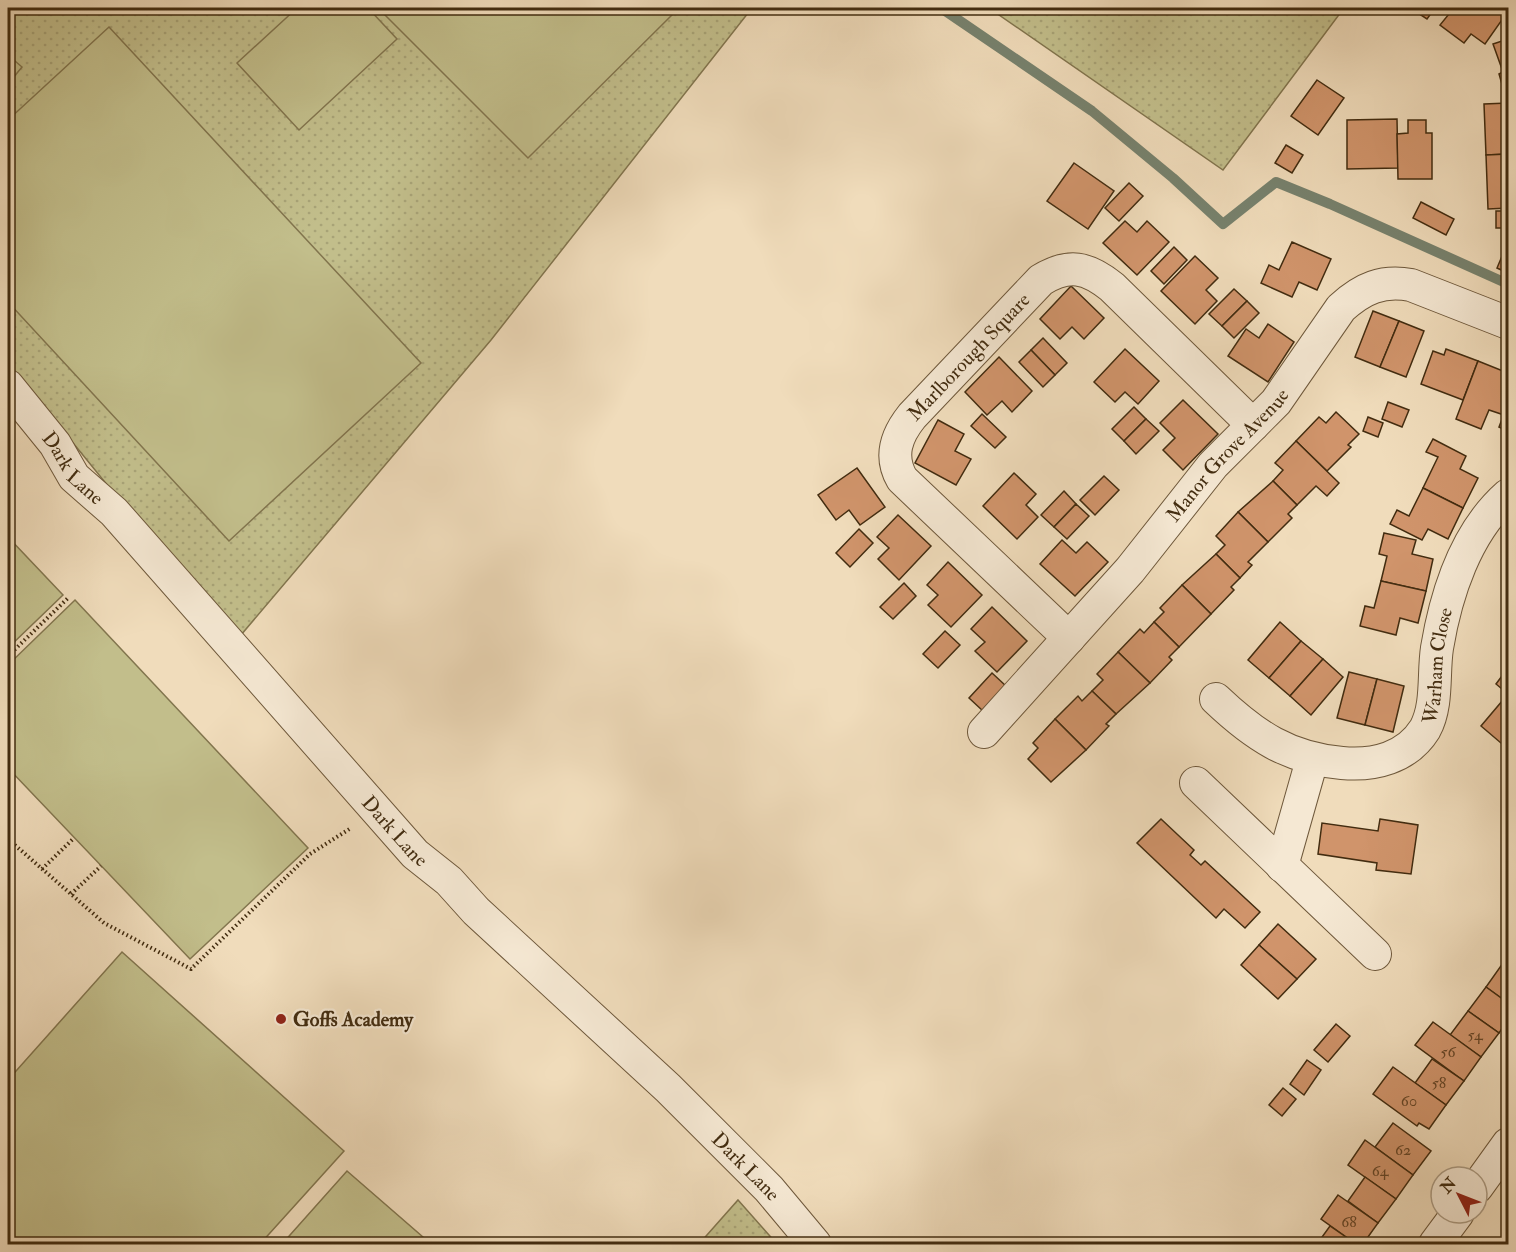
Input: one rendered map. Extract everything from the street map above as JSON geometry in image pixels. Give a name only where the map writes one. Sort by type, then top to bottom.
[{"type":"street","name":"Marlborough Square","points":[[1069,638],[902,480],[894,462],[897,440],[912,416],[1041,280],[1063,269],[1072,268],[1094,274],[1112,287],[1253,425]]},
{"type":"street","name":"Manor Grove Avenue","points":[[984,732],[1130,570],[1213,465],[1276,402],[1341,308],[1362,291],[1373,286],[1397,282],[1411,285],[1509,323]]},
{"type":"street","name":"Dark Lane","points":[[8,386],[56,444],[74,477],[114,512],[416,854],[449,881],[476,910],[668,1088],[769,1189],[815,1245]]},
{"type":"street","name":"Warham Close","points":[[1216,699],[1273,744],[1312,760],[1373,763],[1391,758],[1419,738],[1432,709],[1437,648],[1454,582],[1474,537],[1485,519],[1509,495]]},
{"type":"street","points":[[1282,866],[1312,760]]},
{"type":"street","points":[[1196,783],[1375,954]]},
{"type":"street","points":[[1489,1171],[1509,1144]]},
{"type":"street","points":[[1435,1245],[1449,1225]]},
{"type":"path","points":[[8,656],[68,598]]},
{"type":"path","points":[[8,839],[104,923],[191,969],[310,854],[376,811]]},
{"type":"path","points":[[42,869],[74,838]]},
{"type":"path","points":[[71,894],[101,866]]},
{"type":"shaded area","points":[[8,8],[752,8],[491,340],[235,642],[8,363]]},
{"type":"shaded area","points":[[297,8],[368,8],[397,39],[299,130],[237,63]]},
{"type":"shaded area","points":[[378,8],[679,8],[528,158]]},
{"type":"shaded area","points":[[989,8],[1344,8],[1223,170]]},
{"type":"shaded area","points":[[109,27],[421,363],[229,541],[8,302],[8,120]]},
{"type":"shaded area","points":[[8,55],[22,67],[8,84]]},
{"type":"shaded area","points":[[8,537],[63,595],[8,648]]},
{"type":"shaded area","points":[[75,600],[308,848],[190,959],[8,768],[8,665]]},
{"type":"shaded area","points":[[122,952],[344,1151],[260,1244],[8,1244],[8,1080]]},
{"type":"shaded area","points":[[347,1171],[431,1244],[282,1244]]},
{"type":"shaded area","points":[[738,1200],[777,1244],[699,1244]]},
{"type":"building","points":[[1410,8],[1435,8],[1427,19]]},
{"type":"building","points":[[1440,8],[1491,8],[1504,17],[1485,44],[1471,34],[1464,43],[1440,25],[1449,14]]},
{"type":"building","points":[[1508,39],[1508,94],[1505,95],[1499,74],[1503,72],[1493,44]]},
{"type":"building","points":[[1317,80],[1344,98],[1318,135],[1291,116]]},
{"type":"building","points":[[1508,103],[1508,154],[1486,155],[1484,104]]},
{"type":"building","points":[[1397,119],[1398,168],[1347,169],[1347,120]]},
{"type":"building","points":[[1408,120],[1426,120],[1426,133],[1432,133],[1432,179],[1398,179],[1397,134],[1408,133]]},
{"type":"building","points":[[1286,145],[1303,155],[1292,173],[1275,163]]},
{"type":"building","points":[[1508,154],[1508,208],[1488,209],[1486,155]]},
{"type":"building","points":[[1074,163],[1114,191],[1088,229],[1047,201]]},
{"type":"building","points":[[1129,183],[1143,196],[1119,221],[1105,208]]},
{"type":"building","points":[[1421,202],[1454,219],[1446,235],[1413,218]]},
{"type":"building","points":[[1496,211],[1508,211],[1508,228],[1496,228]]},
{"type":"building","points":[[1125,221],[1137,232],[1147,221],[1169,242],[1137,275],[1103,243]]},
{"type":"building","points":[[1292,242],[1331,259],[1317,290],[1299,282],[1292,297],[1261,283],[1269,265],[1279,270]]},
{"type":"building","points":[[1508,242],[1508,273],[1497,268]]},
{"type":"building","points":[[1174,247],[1187,260],[1164,284],[1151,271]]},
{"type":"building","points":[[1195,256],[1218,278],[1206,290],[1217,301],[1195,324],[1161,291]]},
{"type":"building","points":[[1071,286],[1104,318],[1084,339],[1072,327],[1060,339],[1040,319]]},
{"type":"building","points":[[1234,289],[1247,301],[1222,326],[1209,314]]},
{"type":"building","points":[[1247,301],[1259,313],[1234,338],[1222,326]]},
{"type":"building","points":[[1373,311],[1399,321],[1380,367],[1355,357]]},
{"type":"building","points":[[1399,321],[1424,331],[1406,377],[1380,367]]},
{"type":"building","points":[[1268,324],[1294,342],[1268,382],[1228,356],[1246,329],[1259,338]]},
{"type":"building","points":[[1043,338],[1067,363],[1055,375],[1031,350]]},
{"type":"building","points":[[1125,349],[1159,381],[1138,404],[1125,392],[1115,402],[1094,382]]},
{"type":"building","points":[[1446,349],[1478,361],[1463,400],[1421,384],[1433,351],[1444,355]]},
{"type":"building","points":[[1031,350],[1055,375],[1043,387],[1019,362]]},
{"type":"building","points":[[999,357],[1032,391],[1012,412],[1002,401],[987,415],[965,392]]},
{"type":"building","points":[[1478,361],[1508,373],[1508,403],[1504,415],[1489,410],[1481,429],[1456,419]]},
{"type":"building","points":[[1183,400],[1218,434],[1183,470],[1163,450],[1175,438],[1160,423]]},
{"type":"building","points":[[1388,402],[1409,410],[1402,427],[1382,419]]},
{"type":"building","points":[[1508,403],[1508,431],[1499,427]]},
{"type":"building","points":[[1134,407],[1146,419],[1124,441],[1112,429]]},
{"type":"building","points":[[1336,412],[1359,434],[1348,445],[1351,447],[1327,471],[1296,441],[1319,417],[1326,423]]},
{"type":"building","points":[[982,414],[1006,437],[995,448],[971,426]]},
{"type":"building","points":[[1368,417],[1383,423],[1378,437],[1363,431]]},
{"type":"building","points":[[1146,419],[1159,431],[1136,454],[1124,441]]},
{"type":"building","points":[[938,420],[964,434],[955,451],[971,459],[956,485],[915,463]]},
{"type":"building","points":[[1433,439],[1466,456],[1460,469],[1478,478],[1463,508],[1423,488],[1438,457],[1426,452]]},
{"type":"building","points":[[1296,441],[1339,483],[1327,496],[1316,486],[1297,505],[1273,481],[1283,470],[1275,463]]},
{"type":"building","points":[[857,468],[885,507],[860,525],[849,510],[836,520],[818,495]]},
{"type":"building","points":[[1014,473],[1036,494],[1026,505],[1038,517],[1017,539],[983,506]]},
{"type":"building","points":[[1104,476],[1119,490],[1095,515],[1080,500]]},
{"type":"building","points":[[1273,481],[1297,505],[1288,514],[1292,518],[1268,542],[1238,512]]},
{"type":"building","points":[[1423,488],[1463,508],[1448,539],[1428,529],[1422,540],[1390,524],[1397,510],[1409,516]]},
{"type":"building","points":[[1064,491],[1076,504],[1054,527],[1041,515]]},
{"type":"building","points":[[1076,504],[1089,516],[1067,539],[1054,527]]},
{"type":"building","points":[[1238,512],[1268,542],[1248,562],[1252,565],[1240,578],[1216,554],[1225,545],[1216,536]]},
{"type":"building","points":[[898,515],[931,546],[899,580],[878,559],[889,548],[877,537]]},
{"type":"building","points":[[859,529],[873,543],[850,567],[836,553]]},
{"type":"building","points":[[1384,533],[1416,540],[1412,554],[1433,559],[1426,591],[1381,581],[1387,556],[1379,554]]},
{"type":"building","points":[[1062,540],[1076,553],[1087,542],[1108,562],[1075,596],[1040,564]]},
{"type":"building","points":[[1216,554],[1240,578],[1231,587],[1234,590],[1211,614],[1182,585]]},
{"type":"building","points":[[948,562],[982,595],[951,627],[928,605],[938,595],[927,585]]},
{"type":"building","points":[[1381,581],[1426,591],[1418,623],[1400,618],[1396,635],[1360,626],[1365,606],[1374,608]]},
{"type":"building","points":[[904,583],[916,596],[893,619],[880,607]]},
{"type":"building","points":[[1182,585],[1211,614],[1179,647],[1154,622],[1164,612],[1160,608]]},
{"type":"building","points":[[992,607],[1027,641],[997,672],[975,651],[985,642],[971,629]]},
{"type":"building","points":[[1154,622],[1179,647],[1169,657],[1172,660],[1150,683],[1118,652],[1140,629],[1144,633]]},
{"type":"building","points":[[1280,622],[1301,641],[1269,678],[1248,660]]},
{"type":"building","points":[[945,631],[960,645],[938,668],[923,654]]},
{"type":"building","points":[[1301,641],[1323,659],[1290,696],[1269,678]]},
{"type":"building","points":[[1118,652],[1150,683],[1116,714],[1092,691],[1103,680],[1097,674]]},
{"type":"building","points":[[1323,659],[1343,677],[1311,715],[1290,696]]},
{"type":"building","points":[[1508,668],[1508,694],[1496,684]]},
{"type":"building","points":[[1349,672],[1377,679],[1365,725],[1337,718]]},
{"type":"building","points":[[992,673],[1006,686],[983,711],[969,698]]},
{"type":"building","points":[[1377,679],[1404,686],[1393,732],[1365,725]]},
{"type":"building","points":[[1092,691],[1116,714],[1106,724],[1109,726],[1086,750],[1055,719],[1078,696],[1082,701]]},
{"type":"building","points":[[1508,694],[1508,749],[1481,726]]},
{"type":"building","points":[[1055,719],[1086,750],[1051,782],[1028,759],[1038,748],[1033,743]]},
{"type":"building","points":[[1161,819],[1194,850],[1190,855],[1201,865],[1205,861],[1260,912],[1245,928],[1224,909],[1216,918],[1137,843]]},
{"type":"building","points":[[1380,819],[1418,825],[1411,874],[1376,870],[1377,863],[1318,854],[1322,823],[1378,831]]},
{"type":"building","points":[[1278,924],[1316,959],[1297,979],[1259,945]]},
{"type":"building","points":[[1259,945],[1297,979],[1278,999],[1241,965]]},
{"type":"building","points":[[1503,963],[1508,966],[1508,1003],[1486,987]]},
{"type":"building","points":[[1486,987],[1508,1003],[1508,1020],[1499,1033],[1468,1011]]},
{"type":"building","points":[[1468,1011],[1499,1033],[1481,1057],[1450,1035]]},
{"type":"building","points":[[1433,1022],[1481,1057],[1464,1081],[1415,1045]]},
{"type":"building","points":[[1336,1024],[1350,1036],[1328,1062],[1314,1050]]},
{"type":"building","points":[[1432,1059],[1464,1081],[1446,1105],[1415,1083]]},
{"type":"building","points":[[1307,1060],[1321,1070],[1304,1095],[1290,1084]]},
{"type":"building","points":[[1393,1067],[1446,1105],[1429,1129],[1419,1123],[1417,1126],[1373,1094]]},
{"type":"building","points":[[1283,1088],[1296,1099],[1282,1116],[1269,1105]]},
{"type":"building","points":[[1393,1123],[1431,1151],[1413,1175],[1375,1147]]},
{"type":"building","points":[[1365,1140],[1413,1175],[1396,1199],[1348,1165]]},
{"type":"building","points":[[1365,1177],[1396,1199],[1378,1223],[1348,1201]]},
{"type":"building","points":[[1338,1195],[1378,1223],[1363,1244],[1356,1244],[1321,1219]]},
{"type":"building","points":[[1330,1226],[1356,1244],[1317,1244]]},
{"type":"waterway","points":[[941,8],[1092,111],[1173,178],[1223,224],[1276,182],[1508,284]]},
{"type":"place","name":"Goffs Academy","points":[[281,1019]]}]
